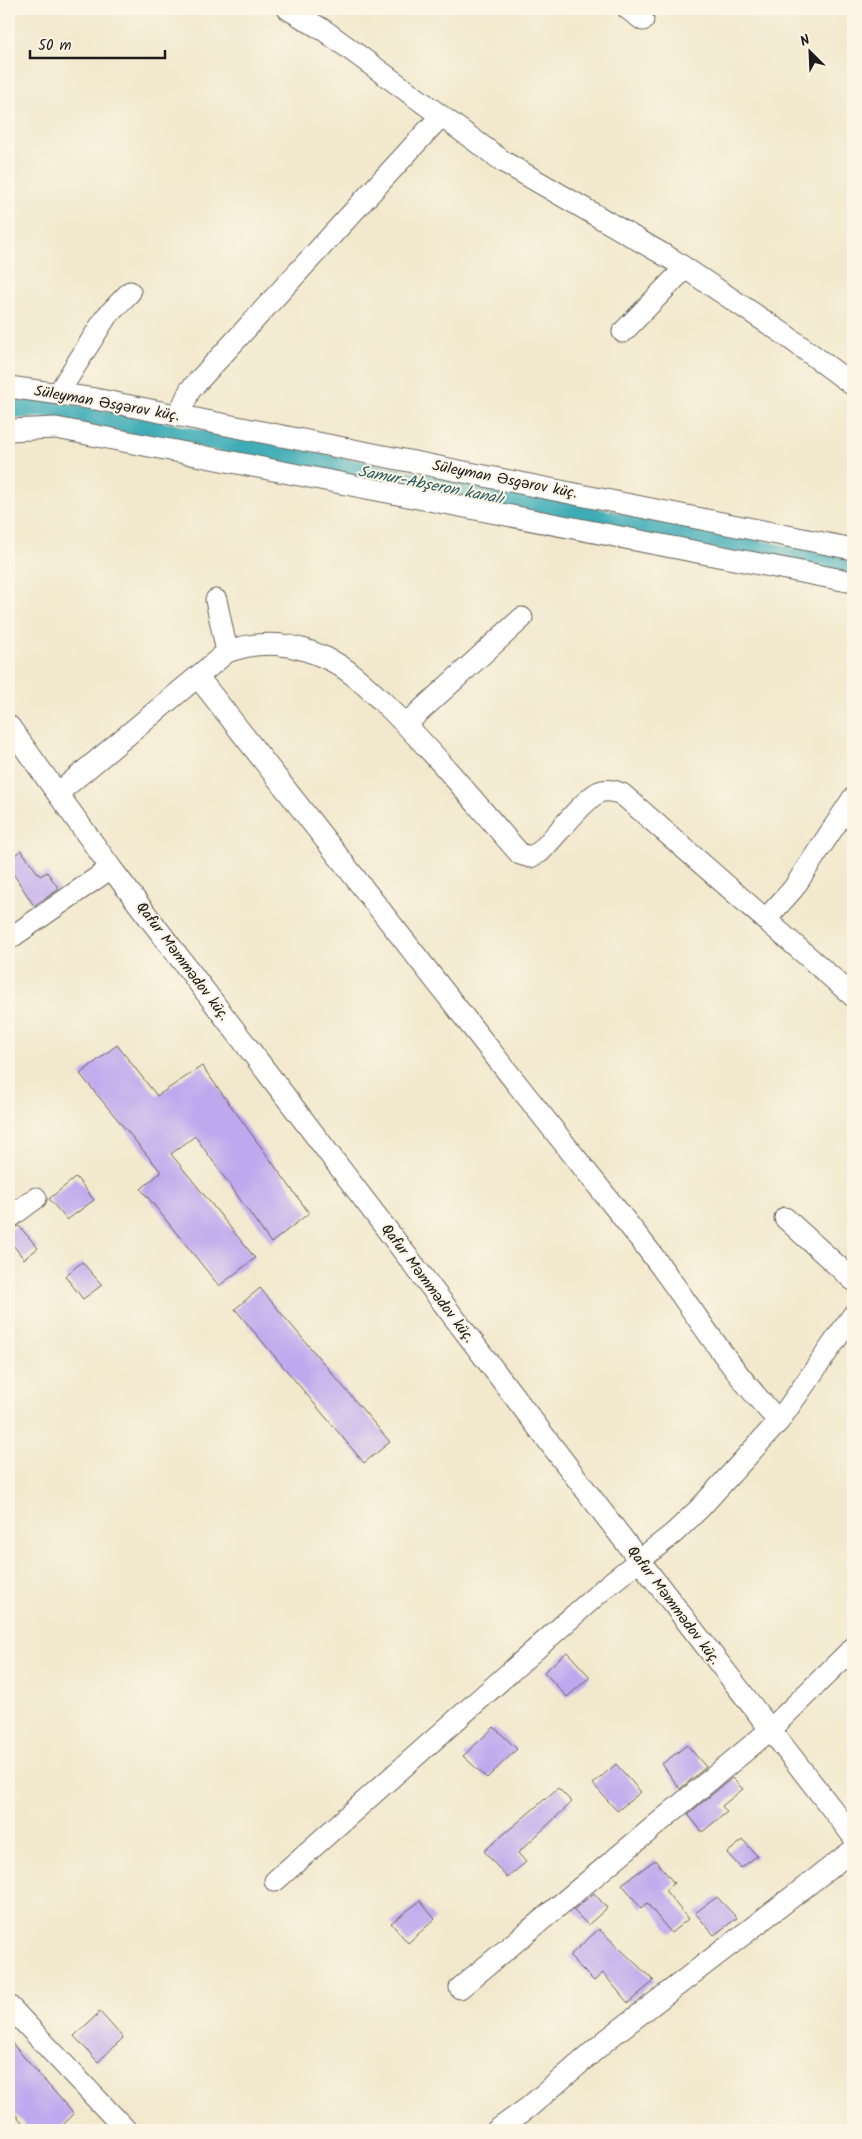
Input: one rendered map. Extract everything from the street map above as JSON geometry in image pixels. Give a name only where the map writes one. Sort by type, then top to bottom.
[{"type":"street","points":[[288,9],[325,32],[440,118],[504,162],[685,268],[784,334],[853,385]]},
{"type":"street","points":[[178,416],[190,390],[440,118]]},
{"type":"street","points":[[623,332],[685,268]]},
{"type":"street","points":[[59,392],[106,317],[130,292]]},
{"type":"street","name":"Süleyman Əsgərov küç.","points":[[9,386],[59,392],[853,549]]},
{"type":"street","points":[[9,430],[56,428],[853,582]]},
{"type":"street","points":[[216,600],[227,652]]},
{"type":"street","points":[[406,724],[522,618]]},
{"type":"street","points":[[58,793],[227,652],[260,643],[299,649],[327,659],[358,678],[406,724],[520,854],[530,857],[540,852],[589,800],[599,792],[610,790],[622,794],[853,996]]},
{"type":"street","points":[[198,677],[468,1025],[665,1270],[747,1386],[779,1421]]},
{"type":"street","name":"Qafur Məmmədov küç.","points":[[13,739],[58,793],[112,868],[639,1560],[853,1836]]},
{"type":"street","points":[[766,919],[793,889],[853,798]]},
{"type":"street","points":[[9,938],[112,868]]},
{"type":"street","points":[[9,1218],[36,1198]]},
{"type":"street","points":[[785,1218],[853,1280]]},
{"type":"street","points":[[275,1881],[601,1592],[700,1508],[779,1421],[853,1315]]},
{"type":"street","points":[[460,1988],[770,1730],[853,1648]]},
{"type":"street","points":[[497,2130],[529,2107],[617,2032],[853,1850]]},
{"type":"street","points":[[9,2006],[126,2130]]},
{"type":"building","points":[[21,850],[40,876],[47,872],[59,889],[34,906],[9,867],[9,860]]},
{"type":"building","points":[[117,1045],[157,1096],[202,1066],[309,1213],[271,1243],[195,1136],[171,1154],[255,1258],[219,1286],[141,1189],[161,1172],[80,1074]]},
{"type":"building","points":[[76,1177],[94,1200],[67,1220],[49,1199]]},
{"type":"building","points":[[19,1226],[38,1248],[24,1259],[9,1240],[9,1230]]},
{"type":"building","points":[[82,1262],[102,1285],[83,1299],[65,1276]]},
{"type":"building","points":[[260,1288],[390,1442],[364,1463],[235,1309]]},
{"type":"building","points":[[567,1652],[590,1677],[567,1697],[544,1672]]},
{"type":"building","points":[[494,1727],[517,1749],[487,1778],[463,1756]]},
{"type":"building","points":[[687,1745],[706,1767],[680,1789],[662,1764]]},
{"type":"building","points":[[616,1764],[641,1792],[617,1811],[593,1784]]},
{"type":"building","points":[[732,1778],[743,1789],[722,1806],[727,1812],[702,1832],[688,1814]]},
{"type":"building","points":[[558,1788],[572,1802],[518,1853],[526,1862],[507,1878],[484,1851]]},
{"type":"building","points":[[743,1840],[757,1856],[741,1868],[727,1853]]},
{"type":"building","points":[[655,1860],[674,1883],[665,1890],[688,1919],[671,1933],[647,1903],[641,1908],[622,1884]]},
{"type":"building","points":[[594,1893],[607,1908],[588,1925],[573,1910]]},
{"type":"building","points":[[717,1897],[737,1918],[714,1935],[695,1913]]},
{"type":"building","points":[[420,1901],[435,1919],[408,1943],[391,1923]]},
{"type":"building","points":[[599,1929],[654,1981],[628,2003],[603,1973],[594,1981],[569,1956]]},
{"type":"building","points":[[100,2012],[123,2038],[98,2062],[74,2036]]},
{"type":"building","points":[[9,2040],[74,2114],[58,2130],[29,2130],[9,2107]]},
{"type":"waterway","name":"Samur-Abşeron kanalı","points":[[9,410],[46,408],[853,568]]}]
